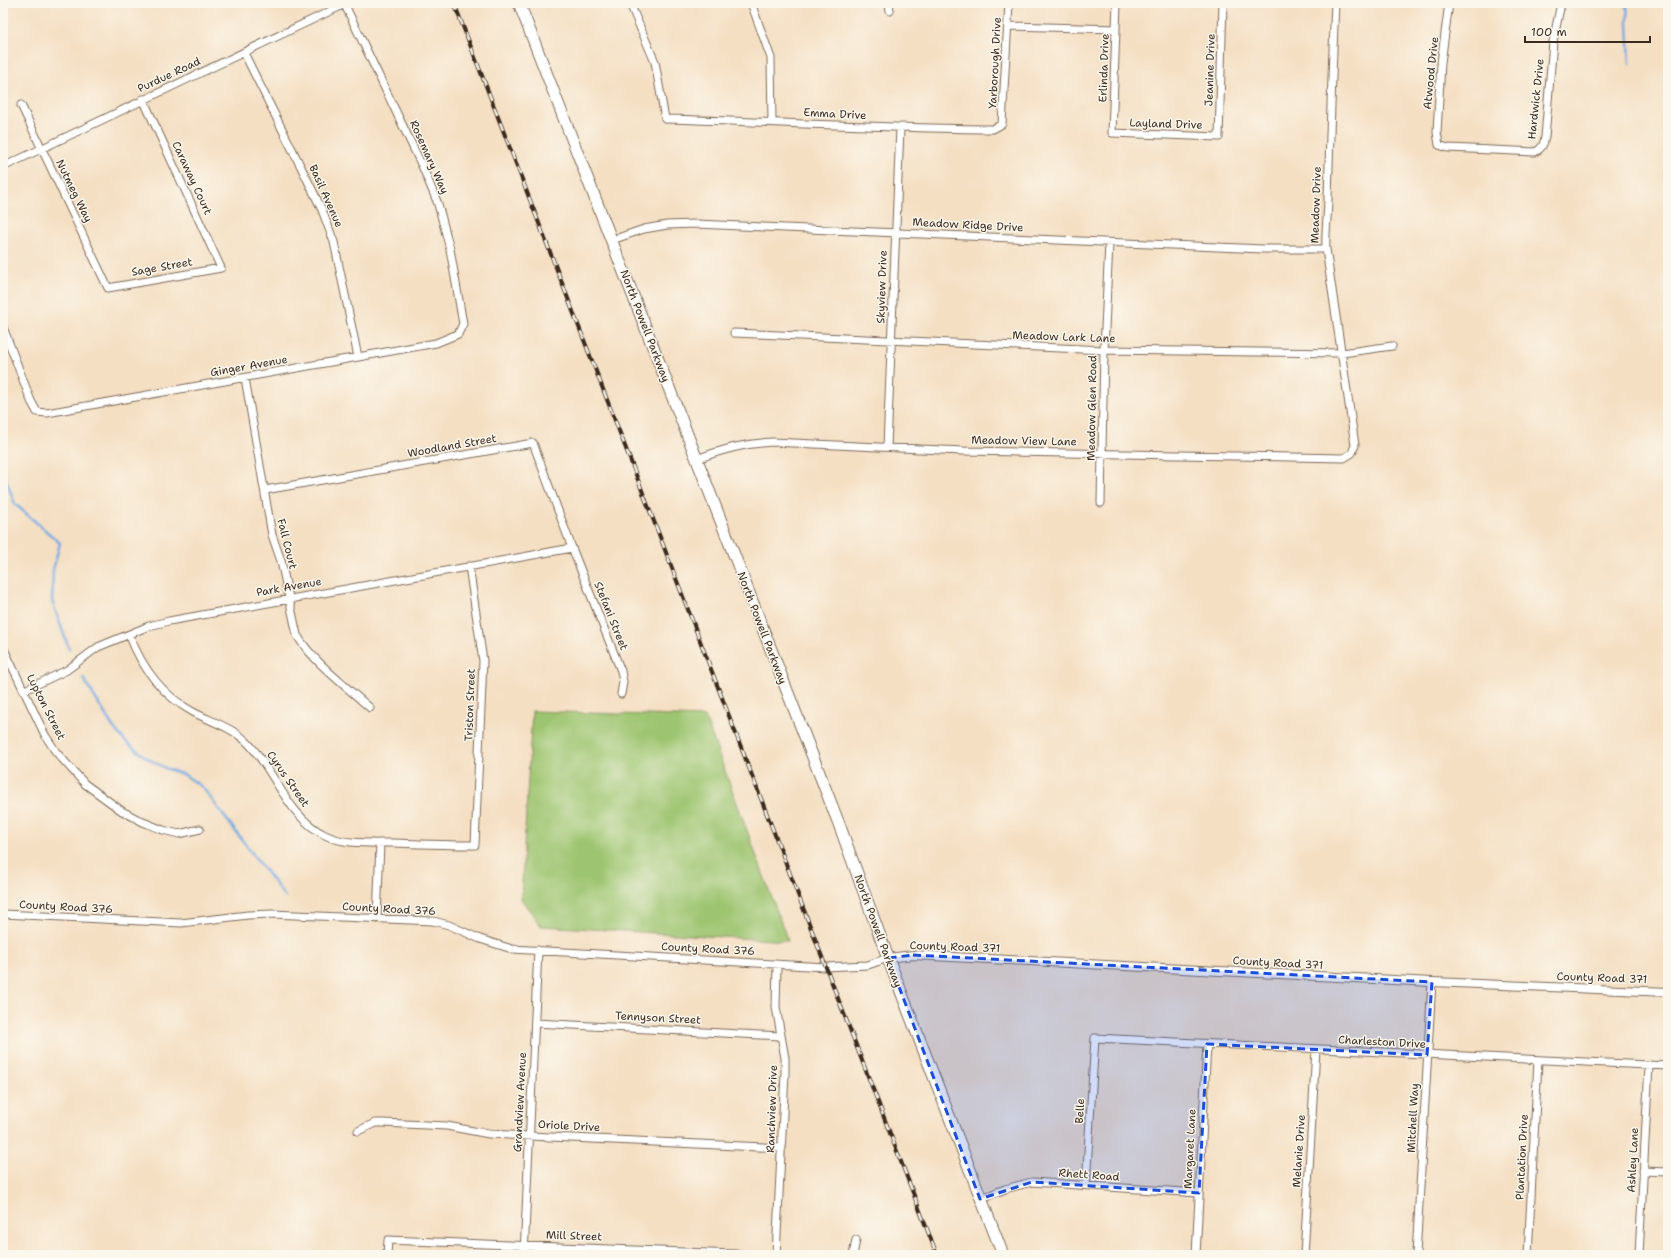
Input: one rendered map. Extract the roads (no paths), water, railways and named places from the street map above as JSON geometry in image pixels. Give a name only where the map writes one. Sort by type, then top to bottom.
[{"type":"main road","name":"North Powell Parkway","points":[[523,4],[612,240],[839,824],[888,958],[980,1199],[1003,1255]]},
{"type":"street","points":[[751,3],[771,58],[772,122]]},
{"type":"street","points":[[889,3],[890,11]]},
{"type":"street","name":"Yarborough Drive","points":[[1002,124],[1009,3]]},
{"type":"street","name":"Erlinda Drive","points":[[1112,133],[1117,3]]},
{"type":"street","name":"Jeanine Drive","points":[[1219,137],[1223,3]]},
{"type":"street","name":"Meadow Drive","points":[[1335,3],[1328,199],[1325,228],[1326,249],[1355,444],[1352,453]]},
{"type":"street","name":"Atwood Drive","points":[[1449,3],[1441,63],[1437,132],[1439,145],[1448,148],[1535,152],[1540,149]]},
{"type":"street","name":"Hardwick Drive","points":[[1540,149],[1544,144],[1553,42],[1561,3]]},
{"type":"street","name":"Purdue Road","points":[[3,167],[41,147],[244,53],[344,4]]},
{"type":"street","name":"Rosemary Way","points":[[344,4],[424,168],[438,204],[450,249],[463,324],[461,330]]},
{"type":"street","name":"Emma Drive","points":[[631,6],[655,62],[665,119],[900,128],[993,129],[1002,124]]},
{"type":"street","points":[[1008,26],[1116,29]]},
{"type":"street","name":"Basil Avenue","points":[[244,53],[322,210],[334,242],[358,357]]},
{"type":"street","name":"Caraway Court","points":[[143,99],[221,268]]},
{"type":"street","name":"Nutmeg Way","points":[[21,105],[108,288]]},
{"type":"street","name":"Skyview Drive","points":[[887,447],[900,128]]},
{"type":"street","name":"Layland Drive","points":[[1112,133],[1219,137]]},
{"type":"street","name":"Meadow Ridge Drive","points":[[612,240],[644,229],[667,225],[696,224],[1109,243],[1263,249],[1326,249]]},
{"type":"street","name":"Meadow Glen Road","points":[[1101,503],[1104,350],[1109,243]]},
{"type":"street","name":"Sage Street","points":[[108,288],[221,268]]},
{"type":"street","name":"Ginger Avenue","points":[[3,327],[31,401],[37,412],[47,413],[436,343],[453,337],[461,330]]},
{"type":"street","name":"Meadow Lark Lane","points":[[734,333],[1104,350],[1342,353],[1392,346]]},
{"type":"street","name":"Fall Court","points":[[245,378],[272,535],[281,561],[297,635],[302,644],[312,655],[370,708]]},
{"type":"street","name":"Meadow View Lane","points":[[697,459],[728,448],[750,443],[772,442],[963,451],[1344,458],[1352,453]]},
{"type":"street","name":"Woodland Street","points":[[264,490],[533,443],[572,548]]},
{"type":"street","name":"Park Avenue","points":[[25,690],[67,670],[98,647],[149,626],[169,621],[572,548]]},
{"type":"street","name":"Stefani Street","points":[[572,548],[621,671],[623,682],[621,694]]},
{"type":"street","name":"Triston Street","points":[[469,566],[483,661],[475,845]]},
{"type":"street","name":"Cyrus Street","points":[[129,634],[145,668],[168,695],[193,712],[223,726],[245,740],[254,749],[301,817],[313,828],[338,839],[380,843],[475,845]]},
{"type":"street","name":"Lupton Street","points":[[3,647],[25,690],[45,735],[56,752],[85,784],[122,811],[163,830],[179,834],[200,829]]},
{"type":"street","points":[[377,919],[380,843]]},
{"type":"street","name":"County Road 376","points":[[3,914],[181,923],[248,915],[272,914],[434,921],[450,925],[480,939],[512,949],[825,967],[868,965],[888,958]]},
{"type":"street","name":"Grandview Avenue","points":[[524,1255],[538,950]]},
{"type":"street","name":"County Road 371","points":[[888,958],[913,955],[1432,982],[1668,992]]},
{"type":"street","name":"Ranchview Drive","points":[[776,1255],[785,1073],[785,1058],[776,1007],[777,965]]},
{"type":"street","name":"Mitchell Way","points":[[1416,1255],[1432,982]]},
{"type":"street","name":"Tennyson Street","points":[[535,1023],[780,1036]]},
{"type":"street","name":"Charleston Drive","points":[[1095,1038],[1668,1066]]},
{"type":"street","name":"Belle","points":[[1086,1185],[1095,1038]]},
{"type":"street","name":"Margaret Lane","points":[[1196,1255],[1207,1044]]},
{"type":"street","name":"Melanie Drive","points":[[1304,1255],[1316,1049]]},
{"type":"street","name":"Plantation Drive","points":[[1528,1255],[1538,1060]]},
{"type":"street","name":"Ashley Lane","points":[[1638,1255],[1649,1065]]},
{"type":"street","name":"Oriole Drive","points":[[358,1131],[375,1123],[383,1123],[447,1126],[489,1134],[782,1148]]},
{"type":"street","points":[[1643,1171],[1668,1172]]},
{"type":"street","name":"Rhett Road","points":[[980,1199],[1005,1189],[1032,1182],[1199,1193]]},
{"type":"street","name":"Mill Street","points":[[387,1255],[388,1240],[758,1255]]},
{"type":"street","points":[[853,1255],[856,1240]]},
{"type":"waterway","points":[[1627,3],[1630,64]]},
{"type":"waterway","points":[[3,471],[15,504],[60,543],[53,570],[52,601],[69,649]]},
{"type":"waterway","points":[[83,678],[113,727],[126,742],[147,758],[167,769],[185,775],[203,788],[285,897]]},
{"type":"railway","points":[[454,3],[937,1255]]}]
